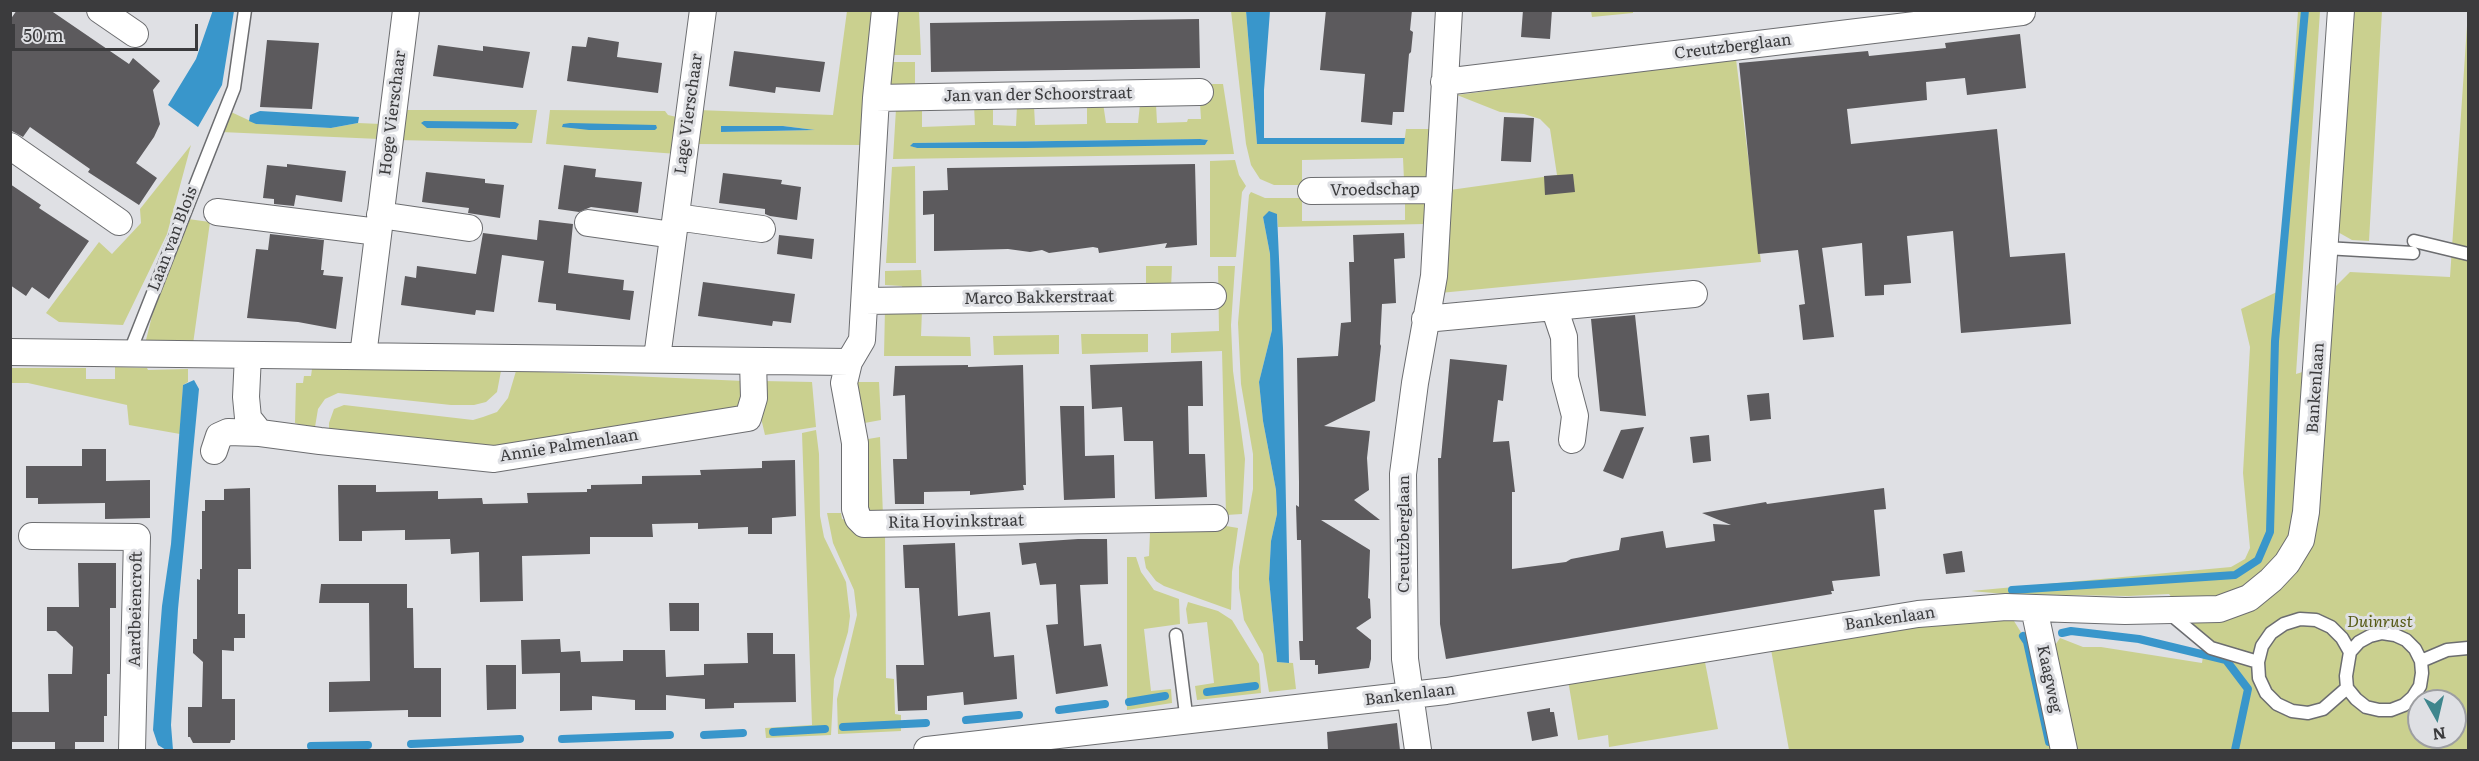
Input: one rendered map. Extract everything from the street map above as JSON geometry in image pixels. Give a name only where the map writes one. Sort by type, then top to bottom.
[{"type":"street","points":[[100,10],[135,34]]},
{"type":"street","name":"Hoge Vierschaar","points":[[363,356],[406,10]]},
{"type":"street","name":"Lage Vierschaar","points":[[657,358],[703,10]]},
{"type":"street","points":[[10,352],[849,362],[862,340],[876,98],[885,10]]},
{"type":"street","name":"Creutzberglaan","points":[[1418,750],[1405,658],[1403,474],[1425,319],[1434,276],[1449,10]]},
{"type":"street","name":"Bankenlaan","points":[[927,750],[1410,696],[1918,614],[2006,607],[2219,609],[2249,598],[2288,563],[2301,540],[2309,484],[2341,10]]},
{"type":"street","name":"Creutzberglaan","points":[[1444,82],[2022,12]]},
{"type":"street","name":"Jan van der Schoorstraat","points":[[876,98],[1200,92]]},
{"type":"street","points":[[10,146],[118,222]]},
{"type":"street","name":"Vroedschap","points":[[1311,191],[1439,190]]},
{"type":"street","points":[[217,212],[469,228]]},
{"type":"street","points":[[588,223],[762,230]]},
{"type":"street","points":[[1425,319],[1694,294]]},
{"type":"street","name":"Marco Bakkerstraat","points":[[865,301],[1213,296]]},
{"type":"street","points":[[1554,307],[1564,337],[1565,378],[1575,416],[1572,440]]},
{"type":"street","points":[[248,355],[246,397],[248,418],[260,433]]},
{"type":"street","name":"Annie Palmenlaan","points":[[214,451],[219,436],[228,432],[260,433],[494,459],[748,418],[754,398],[753,361]]},
{"type":"street","name":"Rita Hovinkstraat","points":[[849,362],[844,383],[855,443],[855,509],[858,518],[864,524],[1215,518]]},
{"type":"street","name":"Aardbeiencroft","points":[[32,536],[137,537],[132,750]]},
{"type":"street","name":"Kaagweg","points":[[2034,608],[2064,750]]},
{"type":"lane","name":"Laan van Blois","points":[[129,354],[206,154],[234,88],[245,10]]},
{"type":"lane","points":[[2325,248],[2413,247],[2469,254]]},
{"type":"lane","points":[[2167,610],[2211,648],[2258,662]]},
{"type":"lane","points":[[2300,619],[2316,620],[2331,627],[2343,638],[2350,652],[2347,688],[2323,709],[2308,713],[2292,711],[2277,704],[2266,693],[2259,678],[2258,662],[2262,646],[2271,633],[2284,624],[2300,619]]},
{"type":"lane","points":[[2347,688],[2366,707],[2391,710],[2404,705],[2416,691],[2422,673],[2421,661],[2415,649],[2406,640],[2388,634],[2370,636],[2359,642],[2350,652]]},
{"type":"lane","points":[[1176,635],[1187,722]]},
{"type":"lane","points":[[2421,661],[2447,650],[2469,648]]},
{"type":"green space","points":[[847,11],[876,11],[863,145],[694,144],[697,110],[833,115]],"holes":[[[721,126],[783,126],[815,130],[721,132]]]},
{"type":"green space","points":[[898,11],[919,11],[921,55],[892,55]]},
{"type":"green space","points":[[1231,11],[1246,11],[1257,144],[1404,144],[1406,129],[1430,129],[1427,179],[1404,180],[1403,158],[1302,160],[1302,185],[1274,185],[1260,179],[1251,165],[1246,144]]},
{"type":"green space","points":[[1591,11],[1633,11],[1633,13],[1592,17]]},
{"type":"green space","name":"Duinrust","points":[[2298,11],[2320,11],[2296,374],[2329,364],[2336,286],[2350,272],[2450,277],[2468,11],[2468,750],[2056,750],[2047,657],[2060,638],[2083,647],[2101,647],[2202,663],[2206,636],[2201,634],[2169,594],[2129,596],[2005,594],[1971,591],[2231,567],[2245,559],[2250,548],[2243,473],[2250,347],[2241,309],[2279,291]]},
{"type":"green space","points":[[2349,11],[2382,11],[2369,241],[2352,240],[2336,231]]},
{"type":"green space","points":[[1736,59],[1761,262],[1440,293],[1449,236],[1450,190],[1557,175],[1550,129],[1540,119],[1524,114],[1500,112],[1457,95]]},
{"type":"green space","points":[[891,62],[915,62],[915,88],[890,85]]},
{"type":"green space","points":[[1207,84],[1223,84],[1234,154],[893,159],[896,109],[919,106],[922,110],[922,127],[975,125],[974,106],[993,108],[993,125],[1016,126],[1017,106],[1034,106],[1035,125],[1087,124],[1087,105],[1103,103],[1106,123],[1138,123],[1140,104],[1156,104],[1157,123],[1201,119],[1200,103]],"holes":[[[1208,140],[1205,145],[917,148],[911,146],[913,143]]]},
{"type":"green space","points":[[399,110],[537,110],[532,143],[396,140]],"holes":[[[497,122],[514,122],[516,129],[427,128]]]},
{"type":"green space","points":[[550,110],[665,111],[668,115],[681,118],[677,154],[546,144]]},
{"type":"green space","points":[[231,112],[257,124],[331,128],[358,123],[381,124],[379,139],[221,132]]},
{"type":"green space","points":[[191,145],[167,234],[123,325],[59,322],[46,313],[99,242],[112,254],[141,223],[140,209]]},
{"type":"green space","points":[[1235,160],[1239,175],[1246,186],[1242,192],[1236,257],[1210,257],[1210,161]]},
{"type":"green space","points":[[915,166],[916,263],[886,263],[892,167]]},
{"type":"green space","points":[[1251,192],[1265,198],[1302,198],[1302,221],[1405,220],[1405,199],[1426,200],[1425,224],[1278,227],[1277,214],[1263,217],[1270,254],[1272,330],[1259,382],[1263,421],[1276,490],[1277,514],[1271,541],[1269,579],[1277,662],[1293,663],[1296,689],[1269,692],[1263,654],[1244,620],[1239,588],[1239,567],[1253,489],[1253,454],[1241,384],[1238,323]]},
{"type":"green space","points":[[188,219],[210,222],[193,344],[145,344],[156,300]]},
{"type":"green space","points":[[1146,266],[1172,266],[1171,288],[1146,288]]},
{"type":"green space","points":[[1218,266],[1235,266],[1231,325],[1233,371],[1245,459],[1242,514],[1226,515],[1222,351],[1171,353],[1171,333],[1219,331]]},
{"type":"green space","points":[[921,270],[922,291],[903,292],[902,286],[885,285],[885,271]]},
{"type":"green space","points":[[885,308],[922,310],[921,336],[970,337],[971,356],[884,356]]},
{"type":"green space","points":[[1081,334],[1148,334],[1148,352],[1082,354]]},
{"type":"green space","points":[[1059,335],[1059,354],[994,355],[993,336]]},
{"type":"green space","points":[[115,367],[147,368],[148,370],[188,369],[188,382],[183,385],[180,434],[129,425],[127,405],[28,383],[11,383],[11,368],[86,368],[86,379],[115,379]]},
{"type":"green space","points":[[312,369],[501,371],[497,392],[486,402],[474,405],[451,405],[338,393],[325,399],[318,409],[314,433],[300,431],[301,425],[295,423],[296,383],[303,383],[304,376],[311,376]]},
{"type":"green space","points":[[516,371],[744,381],[744,403],[734,416],[515,449],[329,436],[329,423],[334,409],[344,405],[473,420],[483,417],[497,412],[508,398]]},
{"type":"green space","points":[[763,381],[812,382],[816,427],[765,435],[761,418]]},
{"type":"green space","points":[[851,382],[879,382],[881,420],[859,424]]},
{"type":"green space","points":[[816,430],[819,454],[820,516],[824,537],[846,582],[850,616],[848,632],[834,679],[831,735],[766,738],[765,728],[812,725],[802,433]]},
{"type":"green space","points":[[880,437],[883,516],[870,510],[865,500],[862,440]]},
{"type":"green space","points":[[827,513],[841,513],[842,519],[885,531],[886,678],[894,679],[895,714],[901,715],[901,731],[838,734],[837,699],[857,615],[854,590],[833,543]]},
{"type":"green space","points":[[1153,526],[1238,528],[1232,572],[1231,610],[1156,581],[1146,568],[1144,557],[1149,556],[1150,532]]},
{"type":"green space","points":[[1127,557],[1136,557],[1141,572],[1154,590],[1179,599],[1180,624],[1144,629],[1151,691],[1171,689],[1172,703],[1127,710]]},
{"type":"green space","points":[[1188,602],[1218,611],[1232,620],[1259,664],[1261,693],[1197,700],[1195,686],[1214,683],[1207,622],[1188,624],[1186,609]]},
{"type":"green space","points":[[1968,620],[2014,621],[2027,642],[2051,750],[1789,750],[1770,644]]},
{"type":"green space","points":[[1704,657],[1718,729],[1609,747],[1608,735],[1578,740],[1568,680]]},
{"type":"water","points":[[213,10],[234,11],[222,85],[198,127],[168,105],[196,59]]},
{"type":"water","points":[[1246,11],[1270,11],[1264,90],[1264,138],[1405,138],[1404,144],[1257,144]]},
{"type":"water","points":[[260,111],[359,117],[358,123],[331,128],[256,124],[249,121],[250,115]]},
{"type":"water","points":[[424,121],[515,122],[519,124],[516,129],[427,128],[421,123]]},
{"type":"water","points":[[563,124],[656,125],[657,128],[655,130],[589,130],[562,127]]},
{"type":"water","points":[[721,126],[783,126],[815,130],[721,132]]},
{"type":"water","points":[[1208,140],[1205,145],[1025,148],[917,148],[910,146],[913,143]]},
{"type":"water","points":[[1269,211],[1277,214],[1283,348],[1289,663],[1277,662],[1269,579],[1271,541],[1277,514],[1276,490],[1263,421],[1259,382],[1272,330],[1270,254],[1263,217]]},
{"type":"water","points":[[194,380],[199,389],[178,609],[171,725],[173,750],[166,750],[158,745],[153,730],[157,669],[162,606],[171,544],[183,385]]},
{"type":"building","points":[[17,10],[50,10],[129,64],[133,58],[160,81],[153,90],[160,124],[136,163],[157,178],[139,205],[88,172],[90,169],[30,127],[23,137],[10,130],[10,20]]},
{"type":"building","points":[[1326,10],[1412,10],[1410,30],[1413,32],[1404,112],[1393,112],[1392,125],[1361,122],[1365,74],[1320,70]]},
{"type":"building","points":[[1523,10],[1552,10],[1550,39],[1521,37]]},
{"type":"building","points":[[1199,19],[1200,68],[931,72],[930,23]]},
{"type":"building","points":[[2020,34],[2026,88],[1967,95],[1965,78],[1926,82],[1927,100],[1847,109],[1851,144],[1997,129],[2010,257],[2065,253],[2071,324],[1961,333],[1953,231],[1907,236],[1911,283],[1884,285],[1884,295],[1865,296],[1862,243],[1822,248],[1834,337],[1803,340],[1799,305],[1805,304],[1798,250],[1758,254],[1739,63],[1868,51],[1869,56],[1946,48],[1945,43]]},
{"type":"building","points":[[588,37],[619,42],[617,57],[662,63],[658,93],[567,81],[572,46],[586,47]]},
{"type":"building","points":[[267,40],[319,43],[312,109],[260,107]]},
{"type":"building","points":[[438,45],[483,51],[483,46],[530,52],[523,88],[433,76]]},
{"type":"building","points":[[734,51],[825,62],[820,92],[776,87],[775,93],[729,86]]},
{"type":"building","points":[[1504,117],[1534,118],[1531,162],[1501,161]]},
{"type":"building","points":[[287,164],[346,171],[342,202],[296,195],[294,206],[274,204],[274,199],[263,198],[267,165],[287,167]]},
{"type":"building","points":[[1195,164],[1197,245],[1165,248],[1167,243],[1099,253],[1098,248],[1093,247],[1049,253],[1042,250],[1030,252],[1008,249],[934,251],[934,214],[923,215],[923,191],[948,190],[947,168]]},
{"type":"building","points":[[564,165],[596,169],[595,177],[642,182],[638,213],[591,207],[579,212],[558,209]]},
{"type":"building","points":[[426,172],[485,179],[485,183],[504,185],[500,218],[468,213],[469,208],[422,202]]},
{"type":"building","points":[[723,173],[782,180],[781,184],[801,187],[797,220],[770,216],[765,214],[765,209],[719,203]]},
{"type":"building","points":[[1573,174],[1575,192],[1545,195],[1544,176]]},
{"type":"building","points":[[10,184],[41,205],[39,208],[89,241],[49,299],[32,287],[26,296],[10,285]]},
{"type":"building","points":[[539,220],[573,224],[568,273],[624,280],[623,290],[634,291],[630,320],[556,310],[556,304],[538,302],[544,261],[502,255],[494,312],[476,310],[475,315],[401,305],[405,276],[416,278],[417,266],[476,274],[483,233],[537,240]]},
{"type":"building","points":[[1404,233],[1405,258],[1394,259],[1396,303],[1382,304],[1381,346],[1375,401],[1324,426],[1370,431],[1367,458],[1369,490],[1354,500],[1380,520],[1321,520],[1370,550],[1368,598],[1370,599],[1371,618],[1356,628],[1371,640],[1371,659],[1369,668],[1318,674],[1318,665],[1315,665],[1315,660],[1300,660],[1299,641],[1303,641],[1301,540],[1297,540],[1296,505],[1299,507],[1297,358],[1338,356],[1341,323],[1351,322],[1349,262],[1354,262],[1353,235]]},
{"type":"building","points":[[270,234],[324,240],[321,270],[324,270],[323,275],[343,277],[336,329],[298,322],[247,318],[256,249],[268,250]]},
{"type":"building","points":[[779,235],[814,239],[812,259],[777,254]]},
{"type":"building","points":[[703,282],[795,294],[791,323],[773,321],[772,326],[698,316]]},
{"type":"building","points":[[1635,315],[1646,416],[1600,411],[1591,319]]},
{"type":"building","points":[[1450,359],[1507,365],[1503,401],[1498,400],[1493,442],[1509,441],[1515,492],[1512,492],[1512,569],[1566,562],[1571,559],[1619,550],[1621,538],[1663,531],[1666,548],[1715,541],[1713,524],[1731,525],[1702,513],[1766,502],[1767,504],[1884,488],[1886,509],[1874,510],[1880,576],[1832,581],[1834,591],[1831,591],[1832,594],[1446,659],[1440,624],[1438,458],[1441,458]]},
{"type":"building","points":[[1202,361],[1203,406],[1188,406],[1189,454],[1205,454],[1207,497],[1155,499],[1153,441],[1124,441],[1122,407],[1092,409],[1090,365]]},
{"type":"building","points":[[968,365],[968,367],[1023,365],[1026,485],[1023,485],[1024,490],[970,495],[970,491],[924,492],[924,504],[895,504],[893,459],[907,459],[905,395],[893,396],[895,366]]},
{"type":"building","points":[[1769,393],[1771,419],[1750,421],[1747,395]]},
{"type":"building","points":[[1060,406],[1084,406],[1085,456],[1114,455],[1115,498],[1064,500]]},
{"type":"building","points":[[1644,427],[1623,479],[1603,471],[1621,430]]},
{"type":"building","points":[[1709,435],[1711,461],[1693,463],[1690,437]]},
{"type":"building","points":[[82,449],[106,449],[106,481],[150,480],[150,518],[105,519],[105,503],[38,504],[38,498],[26,498],[26,466],[82,466]]},
{"type":"building","points":[[795,460],[796,516],[772,518],[772,534],[748,534],[748,527],[698,529],[698,523],[652,524],[653,537],[590,537],[590,554],[522,556],[523,601],[480,602],[479,552],[451,554],[450,539],[405,540],[405,530],[362,531],[362,541],[339,541],[338,485],[376,485],[376,492],[438,491],[438,499],[482,498],[483,504],[528,503],[527,493],[587,492],[587,489],[591,489],[591,485],[642,484],[642,476],[701,475],[700,470],[762,468],[762,461]]},
{"type":"building","points":[[250,488],[251,569],[238,569],[238,614],[245,614],[245,638],[234,638],[234,651],[222,650],[222,699],[235,699],[235,740],[231,740],[230,743],[193,743],[188,737],[188,707],[202,707],[203,662],[193,653],[193,639],[197,639],[197,579],[200,580],[200,569],[202,569],[202,511],[205,511],[205,500],[224,500],[224,489]]},
{"type":"building","points":[[1107,539],[1108,584],[1080,585],[1084,646],[1101,644],[1108,686],[1056,694],[1046,625],[1058,624],[1056,584],[1040,585],[1036,563],[1022,565],[1019,543]]},
{"type":"building","points":[[955,543],[958,616],[990,612],[994,657],[1014,655],[1017,699],[964,705],[963,692],[927,696],[927,710],[898,711],[896,665],[924,665],[919,588],[905,588],[903,545]]},
{"type":"building","points":[[1962,551],[1965,572],[1946,574],[1943,554]]},
{"type":"building","points":[[78,563],[116,563],[116,608],[110,608],[110,674],[107,674],[107,716],[104,716],[104,742],[75,742],[75,750],[55,750],[55,742],[10,742],[10,712],[49,712],[48,674],[72,674],[73,647],[56,631],[47,631],[47,607],[79,607]]},
{"type":"building","points":[[321,584],[407,584],[407,608],[413,608],[414,668],[441,668],[441,717],[408,717],[408,710],[329,712],[329,682],[370,681],[369,603],[319,603]]},
{"type":"building","points":[[669,603],[699,603],[699,631],[670,631]]},
{"type":"building","points":[[747,633],[773,633],[773,654],[795,654],[796,702],[734,703],[734,708],[705,709],[705,699],[666,695],[666,710],[635,710],[635,700],[592,696],[592,710],[560,711],[560,673],[522,674],[521,640],[560,639],[561,652],[580,651],[581,662],[623,661],[623,650],[665,650],[666,677],[704,675],[704,664],[748,663]]},
{"type":"building","points":[[486,665],[516,665],[516,709],[487,710]]},
{"type":"building","points":[[1550,708],[1550,712],[1554,712],[1558,736],[1532,741],[1527,712]]},
{"type":"building","points":[[1397,723],[1400,750],[1328,750],[1327,732]]},
{"type":"waterway","points":[[2012,590],[2235,575],[2258,560],[2270,532],[2275,341],[2305,10]]},
{"type":"waterway","points":[[2062,633],[2071,631],[2139,639],[2226,660],[2248,689],[2235,750]]},
{"type":"waterway","points":[[2023,636],[2027,642],[2049,742]]},
{"type":"waterway","points":[[1207,692],[1255,686]]},
{"type":"waterway","points":[[1129,702],[1165,696]]},
{"type":"waterway","points":[[1059,710],[1105,704]]},
{"type":"waterway","points":[[966,720],[1019,715]]},
{"type":"waterway","points":[[843,727],[926,723]]},
{"type":"waterway","points":[[773,732],[825,729]]},
{"type":"waterway","points":[[704,735],[743,733]]},
{"type":"waterway","points":[[562,739],[670,735]]},
{"type":"waterway","points":[[411,744],[520,739]]},
{"type":"waterway","points":[[311,746],[368,745]]}]
